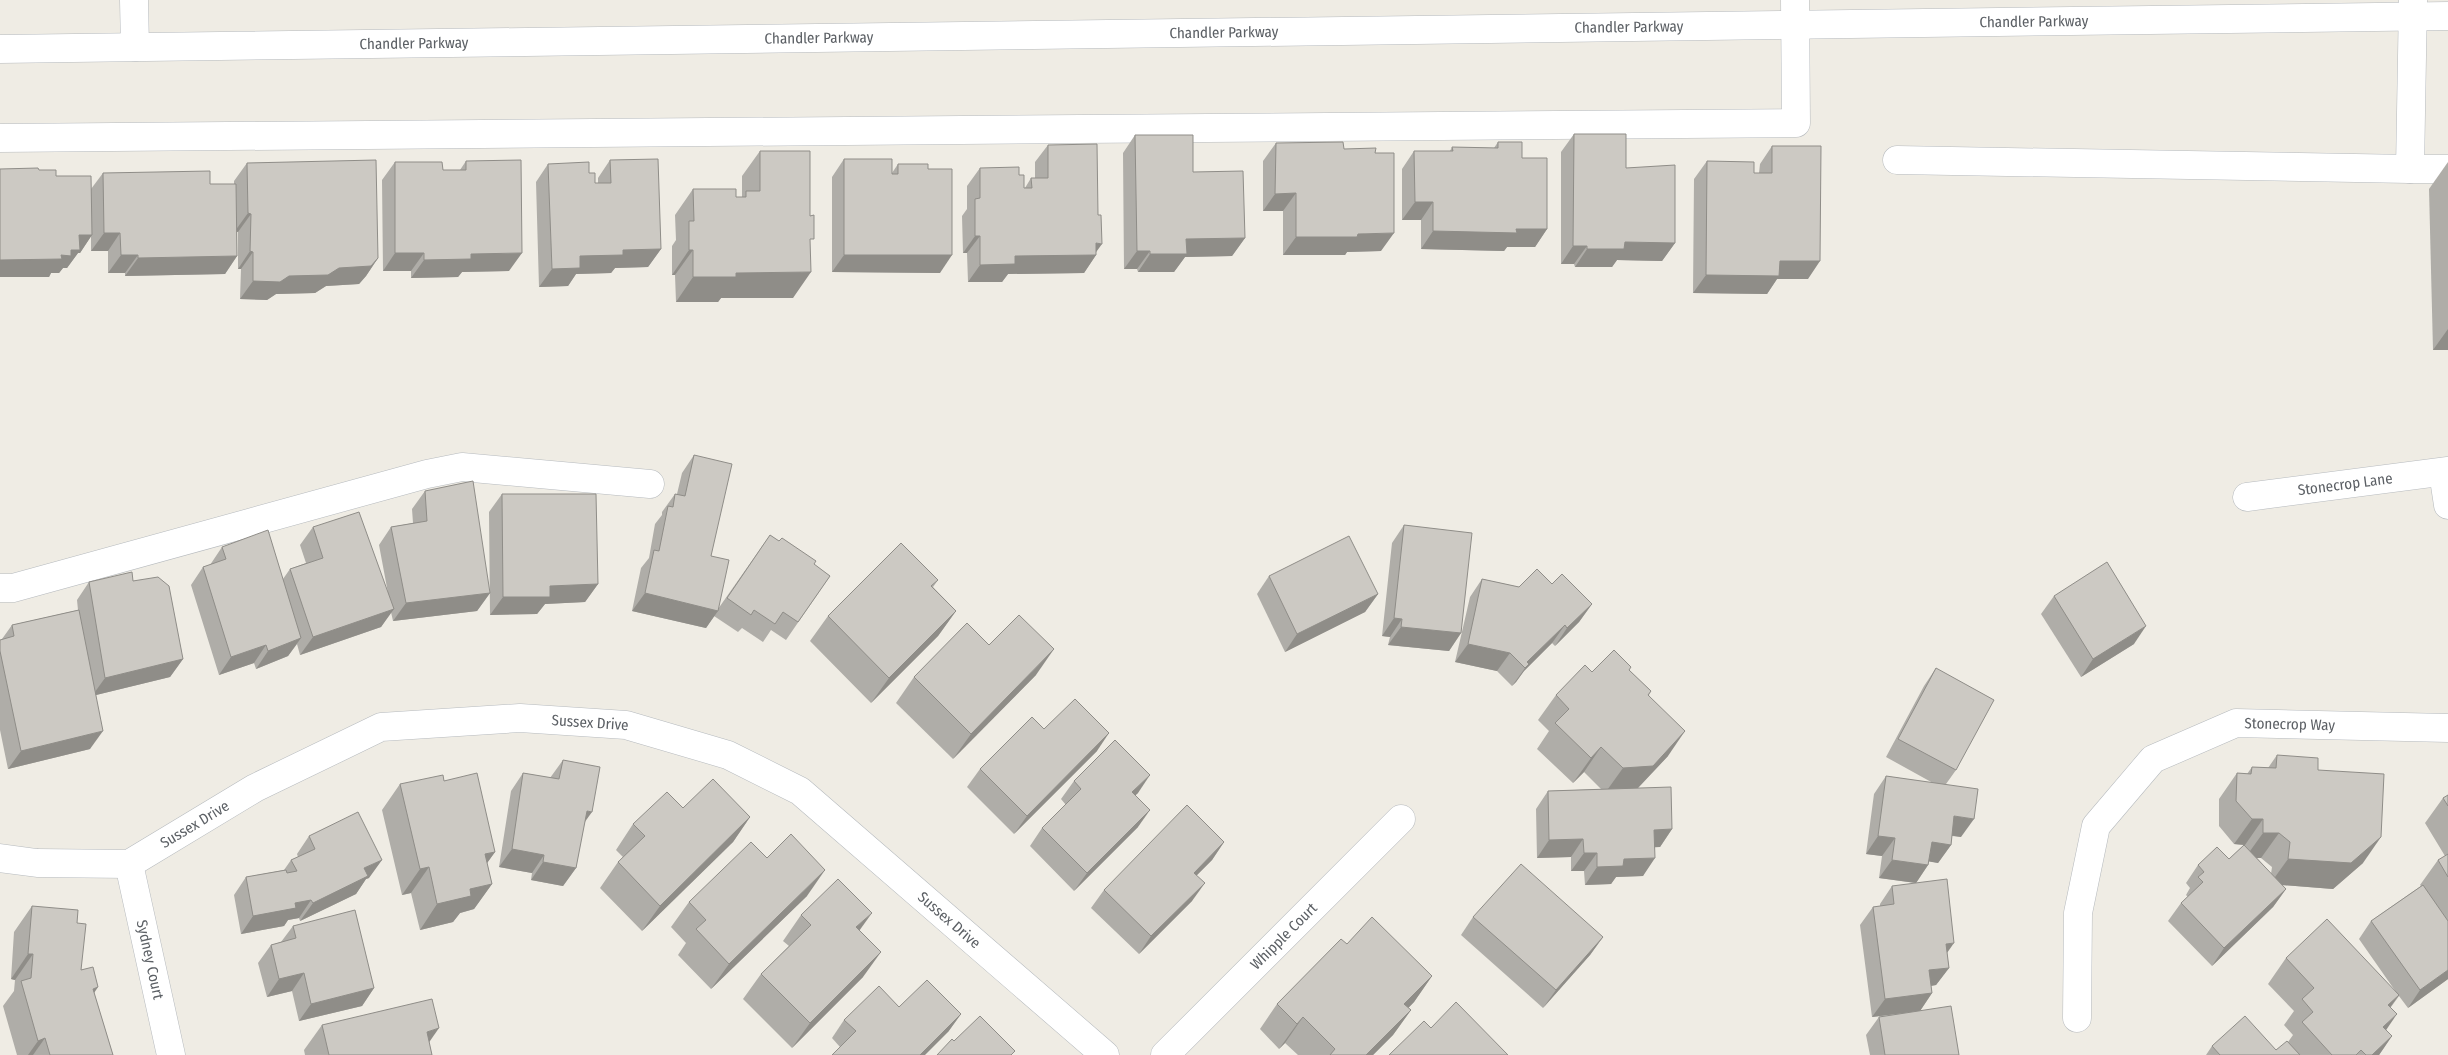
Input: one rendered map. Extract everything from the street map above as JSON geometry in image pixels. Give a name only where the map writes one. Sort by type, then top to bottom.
[{"type":"street","points":[[134,0],[134,47]]},
{"type":"street","points":[[2410,169],[2413,9]]},
{"type":"street","name":"Chandler Parkway","points":[[0,49],[1795,13],[2413,9],[2448,16]]},
{"type":"street","points":[[0,138],[1796,123],[1795,13]]},
{"type":"street","points":[[1897,160],[2448,170]]},
{"type":"street","points":[[0,588],[13,588],[427,474],[462,467],[650,484]]},
{"type":"street","name":"Stonecrop Lane","points":[[2247,497],[2446,472],[2448,505]]},
{"type":"street","name":"Sussex Drive","points":[[129,864],[255,788],[381,727],[520,718],[626,725],[728,755],[800,791],[1104,1055]]},
{"type":"street","name":"Stonecrop Way","points":[[2077,1018],[2078,913],[2096,826],[2154,759],[2236,723],[2448,728]]},
{"type":"street","name":"Whipple Court","points":[[1165,1055],[1400,818]]},
{"type":"street","points":[[0,858],[38,864],[129,864]]},
{"type":"street","name":"Sydney Court","points":[[129,864],[171,1055]]},
{"type":"building","points":[[1574,134],[1626,134],[1626,168],[1675,165],[1675,243],[1625,242],[1624,249],[1587,249],[1587,246],[1573,246]]},
{"type":"building","points":[[1135,135],[1193,135],[1193,172],[1243,171],[1245,238],[1186,239],[1187,254],[1150,254],[1150,251],[1137,251]]},
{"type":"building","points":[[1343,142],[1344,149],[1376,148],[1375,153],[1394,153],[1394,233],[1358,234],[1357,237],[1296,237],[1296,193],[1275,194],[1276,143]]},
{"type":"building","points":[[1498,142],[1522,142],[1522,158],[1547,158],[1547,229],[1516,229],[1517,233],[1433,231],[1433,202],[1415,202],[1414,151],[1453,151],[1452,147],[1498,148]]},
{"type":"building","points":[[1097,144],[1098,215],[1101,215],[1102,244],[1096,243],[1096,255],[1015,256],[1015,264],[980,265],[980,236],[975,236],[975,199],[980,198],[980,168],[1019,167],[1019,175],[1024,175],[1024,188],[1032,188],[1031,178],[1048,178],[1048,145]]},
{"type":"building","points":[[1772,146],[1821,146],[1820,261],[1780,261],[1779,276],[1706,275],[1707,161],[1754,162],[1754,173],[1772,173]]},
{"type":"building","points":[[760,151],[810,151],[810,216],[814,215],[814,239],[810,239],[811,272],[736,273],[736,277],[693,277],[693,250],[689,250],[689,221],[694,221],[693,189],[736,189],[736,197],[746,197],[746,191],[760,191]]},
{"type":"building","points":[[658,159],[661,249],[623,250],[623,255],[580,256],[580,268],[552,269],[548,164],[589,162],[589,173],[595,173],[595,183],[611,183],[610,160]]},
{"type":"building","points":[[844,159],[892,159],[892,174],[898,174],[898,164],[928,164],[928,169],[952,169],[952,255],[844,255]]},
{"type":"building","points":[[376,160],[378,258],[371,266],[339,268],[328,275],[289,276],[280,282],[253,281],[253,252],[250,251],[251,214],[248,213],[247,163]]},
{"type":"building","points":[[521,160],[522,253],[471,254],[471,259],[424,260],[424,253],[395,253],[395,162],[442,162],[443,170],[466,170],[466,161]]},
{"type":"building","points":[[38,168],[39,170],[56,170],[56,176],[91,176],[92,235],[79,235],[80,250],[71,250],[71,256],[61,255],[62,259],[0,260],[0,169]]},
{"type":"building","points":[[210,171],[210,184],[236,184],[237,256],[138,258],[138,255],[121,255],[120,233],[104,233],[103,173]]},
{"type":"building","points":[[694,455],[732,464],[711,556],[729,560],[718,611],[645,593],[654,550],[659,551],[668,506],[673,507],[675,494],[685,496]]},
{"type":"building","points":[[473,481],[490,593],[406,603],[391,527],[427,521],[425,491]]},
{"type":"building","points":[[502,494],[596,494],[598,584],[550,586],[550,597],[503,597]]},
{"type":"building","points":[[359,512],[394,609],[313,637],[290,569],[323,558],[313,527]]},
{"type":"building","points":[[1404,525],[1472,533],[1461,633],[1401,627],[1402,619],[1394,618]]},
{"type":"building","points":[[268,530],[301,638],[268,651],[266,645],[231,657],[203,567],[226,559],[222,547]]},
{"type":"building","points":[[770,535],[779,541],[782,538],[816,561],[814,564],[830,576],[798,622],[783,612],[775,624],[754,610],[751,615],[727,598]]},
{"type":"building","points":[[1349,536],[1378,594],[1297,634],[1269,576]]},
{"type":"building","points":[[901,543],[938,580],[931,586],[956,611],[889,678],[828,616]]},
{"type":"building","points":[[2107,562],[2146,626],[2093,659],[2054,596]]},
{"type":"building","points":[[1537,569],[1552,584],[1562,574],[1592,604],[1567,628],[1565,625],[1527,662],[1529,664],[1525,668],[1510,653],[1468,644],[1482,579],[1519,587]]},
{"type":"building","points":[[132,572],[133,581],[158,577],[169,586],[183,659],[105,678],[89,582]]},
{"type":"building","points":[[79,610],[103,731],[21,751],[0,651],[0,640],[14,636],[12,625]]},
{"type":"building","points":[[1019,615],[1054,649],[971,734],[914,677],[967,623],[989,645]]},
{"type":"building","points":[[1614,650],[1631,667],[1629,670],[1651,691],[1648,695],[1685,731],[1653,766],[1623,768],[1601,747],[1591,758],[1555,723],[1569,709],[1556,695],[1585,665],[1592,672]]},
{"type":"building","points":[[1936,668],[1994,700],[1956,770],[1898,739]]},
{"type":"building","points":[[1075,699],[1109,733],[1027,816],[980,769],[1032,717],[1044,729]]},
{"type":"building","points":[[1115,740],[1150,775],[1132,792],[1150,810],[1087,873],[1042,828],[1081,789],[1074,781]]},
{"type":"building","points":[[2277,755],[2318,758],[2318,770],[2384,774],[2381,837],[2351,863],[2288,859],[2290,842],[2279,833],[2263,833],[2263,819],[2252,819],[2236,801],[2237,773],[2251,774],[2252,767],[2276,768]]},
{"type":"building","points":[[563,760],[600,767],[592,812],[587,811],[576,868],[543,862],[544,855],[512,849],[523,773],[559,779]]},
{"type":"building","points":[[477,773],[495,852],[485,854],[492,884],[470,889],[471,896],[437,904],[429,867],[420,869],[400,784],[443,775],[444,781]]},
{"type":"building","points":[[1886,776],[1978,789],[1974,819],[1954,816],[1951,845],[1932,842],[1928,865],[1892,860],[1895,838],[1878,836]]},
{"type":"building","points":[[713,779],[750,817],[660,906],[618,862],[645,836],[633,824],[667,792],[683,808]]},
{"type":"building","points":[[1671,787],[1672,829],[1654,830],[1655,858],[1624,859],[1623,866],[1597,867],[1597,853],[1584,853],[1583,839],[1549,840],[1548,791]]},
{"type":"building","points":[[2448,795],[2448,806],[2443,798]]},
{"type":"building","points":[[1187,805],[1224,842],[1194,873],[1205,883],[1151,936],[1104,890]]},
{"type":"building","points":[[358,812],[382,860],[364,868],[368,876],[313,903],[311,900],[295,903],[296,908],[253,916],[246,877],[286,870],[287,873],[297,871],[291,860],[315,849],[309,836]]},
{"type":"building","points":[[791,834],[825,870],[729,964],[696,929],[706,920],[689,902],[751,842],[767,858]]},
{"type":"building","points":[[2244,845],[2286,889],[2224,948],[2181,903],[2203,882],[2198,877],[2204,872],[2198,865],[2217,847],[2229,859]]},
{"type":"building","points":[[2448,854],[2448,877],[2438,860]]},
{"type":"building","points":[[1521,864],[1603,937],[1556,990],[1473,917]]},
{"type":"building","points":[[838,879],[872,913],[856,927],[881,952],[810,1023],[761,974],[811,925],[801,915]]},
{"type":"building","points":[[1947,879],[1954,943],[1946,944],[1949,968],[1929,970],[1932,993],[1885,999],[1873,907],[1894,904],[1892,886]]},
{"type":"building","points":[[2423,885],[2448,921],[2448,970],[2420,990],[2371,921]]},
{"type":"building","points":[[32,906],[78,910],[77,923],[86,924],[81,970],[93,967],[98,987],[93,989],[113,1055],[50,1055],[45,1038],[38,1041],[21,981],[31,978],[33,954],[28,954]]},
{"type":"building","points":[[355,910],[374,988],[311,1004],[304,973],[279,979],[271,945],[296,938],[293,926]]},
{"type":"building","points":[[1372,917],[1432,976],[1404,1004],[1411,1010],[1366,1055],[1330,1055],[1335,1049],[1303,1017],[1297,1024],[1277,1004],[1341,939],[1347,944]]},
{"type":"building","points":[[2327,919],[2399,995],[2388,1005],[2397,1014],[2383,1027],[2392,1036],[2372,1055],[2366,1055],[2361,1050],[2356,1055],[2332,1055],[2302,1022],[2313,1012],[2302,999],[2314,988],[2286,958]]},
{"type":"building","points":[[927,980],[961,1014],[920,1055],[832,1055],[856,1031],[844,1020],[879,986],[899,1007]]},
{"type":"building","points":[[432,999],[439,1028],[427,1032],[432,1055],[329,1055],[322,1025]]},
{"type":"building","points":[[1456,1002],[1508,1055],[1389,1055],[1424,1021],[1431,1028]]},
{"type":"building","points":[[1951,1006],[1959,1055],[1885,1055],[1879,1017]]},
{"type":"building","points":[[980,1016],[1015,1051],[1011,1055],[937,1055],[952,1039],[954,1041]]},
{"type":"building","points":[[2245,1016],[2276,1050],[2287,1041],[2300,1055],[2220,1055],[2212,1046]]}]
